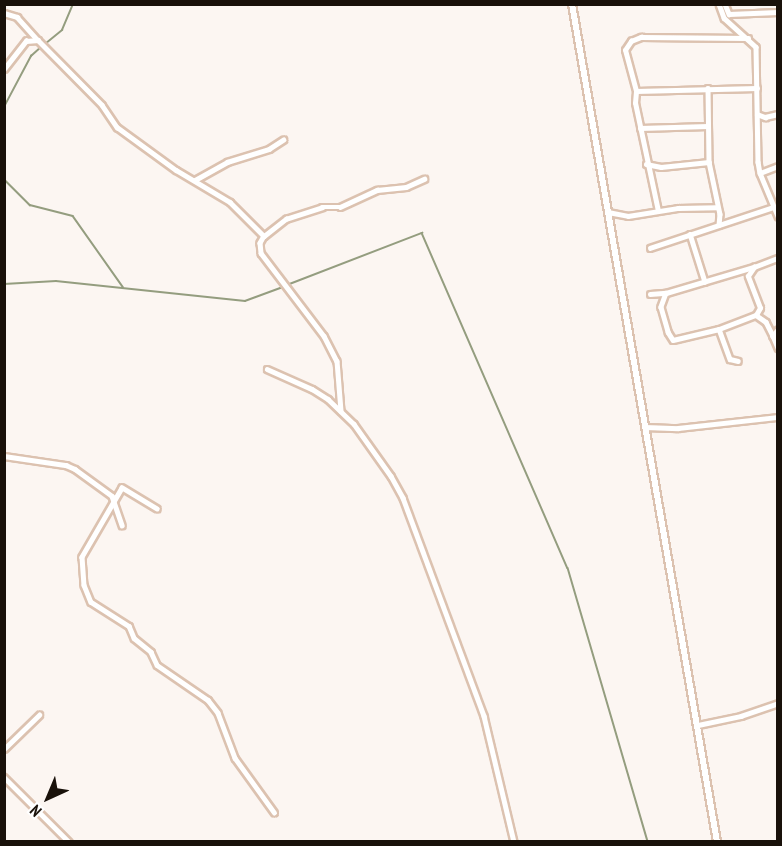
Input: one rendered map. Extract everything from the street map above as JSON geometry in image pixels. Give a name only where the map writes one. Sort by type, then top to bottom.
[{"type":"street","points":[[572,4],[717,842]]},
{"type":"street","points":[[718,4],[724,18],[756,47],[760,173],[777,216]]},
{"type":"street","points":[[725,4],[729,14],[777,12]]},
{"type":"street","points":[[760,4],[760,12]]},
{"type":"street","points":[[4,13],[17,17],[102,105],[117,127],[230,202],[264,236]]},
{"type":"street","points":[[658,211],[634,103],[636,91],[625,50],[631,41],[641,38],[748,38]]},
{"type":"street","points":[[4,69],[23,43],[28,39],[38,40]]},
{"type":"street","points":[[708,88],[709,162],[720,214],[719,225]]},
{"type":"street","points":[[636,91],[757,88]]},
{"type":"street","points":[[757,114],[765,117],[777,114]]},
{"type":"street","points":[[640,128],[708,126]]},
{"type":"street","points":[[195,180],[234,159],[269,149],[283,140]]},
{"type":"street","points":[[646,164],[661,167],[709,162]]},
{"type":"street","points":[[760,173],[777,166]]},
{"type":"street","points":[[342,412],[338,398],[339,372],[333,352],[261,253],[260,243],[264,236],[286,219],[322,207],[340,207],[377,190],[406,187],[424,179]]},
{"type":"street","points":[[608,212],[628,216],[658,211],[717,207]]},
{"type":"street","points":[[650,248],[773,207]]},
{"type":"street","points":[[720,214],[730,221]]},
{"type":"street","points":[[690,234],[705,282]]},
{"type":"street","points":[[650,294],[666,293],[705,282],[777,258]]},
{"type":"street","points":[[754,267],[748,276],[766,322],[770,329],[776,332],[777,348]]},
{"type":"street","points":[[666,293],[661,308],[668,332],[673,340],[719,329],[756,315],[760,308]]},
{"type":"street","points":[[756,315],[766,322]]},
{"type":"street","points":[[719,329],[730,359],[738,361]]},
{"type":"street","points":[[267,369],[312,389],[342,412],[365,438],[403,498],[484,716],[514,842]]},
{"type":"street","points":[[645,427],[678,428],[777,417]]},
{"type":"street","points":[[4,456],[66,465],[112,496],[122,525]]},
{"type":"street","points":[[157,509],[122,488],[115,505],[82,557],[84,585],[91,602],[129,626],[134,638],[151,652],[157,665],[208,700],[218,713],[235,758],[274,812]]},
{"type":"street","points":[[698,725],[741,716],[777,703]]},
{"type":"street","points":[[4,749],[39,715]]},
{"type":"street","points":[[4,777],[69,842]]},
{"type":"waterway","points":[[45,44],[62,30],[73,4]]},
{"type":"waterway","points":[[4,107],[31,56],[41,47]]},
{"type":"waterway","points":[[4,179],[30,205],[73,216],[123,287]]},
{"type":"waterway","points":[[287,285],[422,233],[568,568],[648,842]]},
{"type":"waterway","points":[[4,284],[56,281],[245,301],[283,287]]}]
